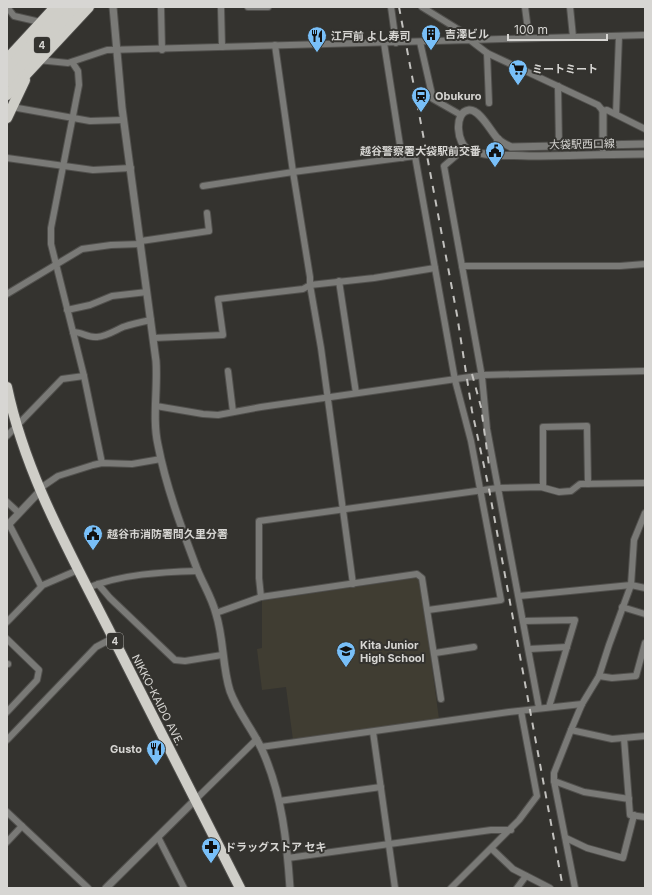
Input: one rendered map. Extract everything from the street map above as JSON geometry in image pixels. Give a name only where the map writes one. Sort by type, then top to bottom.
[{"type":"highway","name":"4","points":[[8,57],[55,7]]},
{"type":"highway","name":"4","points":[[7,70],[66,7]]},
{"type":"highway","name":"4","points":[[7,82],[77,7]]},
{"type":"highway","name":"4","points":[[7,95],[35,63],[89,7]]},
{"type":"highway","name":"4","points":[[7,118],[35,63]]},
{"type":"highway","name":"NIKKO-KAIDO AVE.","points":[[7,387],[17,426],[40,490],[87,588],[240,888]]},
{"type":"street","points":[[7,7],[14,16],[40,22]]},
{"type":"street","points":[[113,7],[123,120],[131,168],[153,338],[157,386],[156,434],[161,459],[198,571],[216,613],[222,655],[228,682],[235,702],[261,748],[271,771],[279,801],[288,858],[290,888]]},
{"type":"street","points":[[161,7],[162,50]]},
{"type":"street","points":[[221,7],[222,47]]},
{"type":"street","points":[[248,8],[268,7]]},
{"type":"street","points":[[391,7],[396,43]]},
{"type":"street","points":[[422,7],[464,33],[470,40],[487,53],[598,105],[603,111],[603,154]]},
{"type":"street","points":[[525,7],[529,38]]},
{"type":"street","points":[[570,7],[573,37]]},
{"type":"street","points":[[35,63],[72,62],[102,51],[117,50],[162,50],[275,45],[396,43],[645,35]]},
{"type":"street","points":[[616,114],[619,36]]},
{"type":"street","points":[[420,42],[433,99],[461,116]]},
{"type":"street","points":[[384,43],[402,158]]},
{"type":"street","points":[[275,45],[310,285],[321,348],[353,584]]},
{"type":"street","points":[[487,53],[489,103]]},
{"type":"street","points":[[72,62],[77,68],[79,78],[51,228],[51,244],[84,376],[102,463]]},
{"type":"street","points":[[558,86],[559,146]]},
{"type":"street","points":[[12,108],[99,121],[123,120]]},
{"type":"street","points":[[495,154],[498,139],[475,112],[468,110],[461,116],[459,125],[460,137],[465,148],[444,166],[482,377],[487,429],[539,708]]},
{"type":"street","points":[[603,111],[608,110],[645,129]]},
{"type":"street","name":"大袋駅西口線","points":[[498,139],[511,147],[519,148],[645,144]]},
{"type":"street","name":"大袋駅西口線","points":[[465,148],[495,154],[519,156],[645,154]]},
{"type":"street","points":[[206,186],[293,172],[415,156],[455,380],[471,441],[501,600],[428,610]]},
{"type":"street","points":[[7,158],[103,170],[131,168]]},
{"type":"street","points":[[7,294],[87,247],[141,242],[209,231],[207,213]]},
{"type":"street","points":[[462,266],[620,266],[645,264]]},
{"type":"street","points":[[153,338],[223,335],[218,299],[303,289],[310,285],[374,278],[435,268]]},
{"type":"street","points":[[339,282],[356,393]]},
{"type":"street","points":[[67,310],[90,305],[112,296],[147,292]]},
{"type":"street","points":[[73,332],[80,332],[92,338],[99,337],[108,335],[134,323],[151,320]]},
{"type":"street","points":[[228,371],[234,412]]},
{"type":"street","points":[[156,406],[202,414],[226,415],[234,412],[327,399],[356,393],[482,377],[645,371]]},
{"type":"street","points":[[7,436],[62,379],[84,376]]},
{"type":"street","points":[[543,487],[542,427],[587,426],[588,484]]},
{"type":"street","points":[[41,586],[8,525],[18,512],[40,490],[62,475],[102,463],[132,464],[161,459]]},
{"type":"street","points":[[261,597],[259,578],[259,521],[498,488],[543,487],[559,492],[571,491],[580,484],[645,483]]},
{"type":"street","points":[[7,502],[18,512]]},
{"type":"street","points":[[7,510],[18,512]]},
{"type":"street","points":[[575,888],[554,781],[554,773],[582,704],[599,676],[630,585],[634,540],[645,513]]},
{"type":"street","points":[[7,622],[41,586],[78,570]]},
{"type":"street","points":[[87,588],[98,584],[153,573],[198,571]]},
{"type":"street","points":[[216,613],[261,597],[416,574],[422,578],[442,700]]},
{"type":"street","points":[[98,584],[110,598],[175,660],[185,661],[222,655]]},
{"type":"street","points":[[519,596],[630,585],[645,588]]},
{"type":"street","points":[[622,607],[645,614]]},
{"type":"street","points":[[523,621],[574,620],[550,707]]},
{"type":"street","points":[[7,740],[96,647],[113,638]]},
{"type":"street","points":[[7,639],[36,667],[39,674],[38,680],[7,712]]},
{"type":"street","points":[[599,676],[612,678],[636,676],[645,643]]},
{"type":"street","points":[[435,653],[474,647]]},
{"type":"street","points":[[528,649],[567,647]]},
{"type":"street","points":[[261,748],[539,708],[582,704]]},
{"type":"street","points":[[451,888],[511,830],[537,796],[521,711]]},
{"type":"street","points":[[571,730],[612,739],[645,736]]},
{"type":"street","points":[[373,732],[395,888]]},
{"type":"street","points":[[624,738],[630,815],[645,817]]},
{"type":"street","points":[[106,888],[256,739]]},
{"type":"street","points":[[554,781],[584,792],[629,799]]},
{"type":"street","points":[[279,801],[381,787]]},
{"type":"street","points":[[7,812],[88,888]]},
{"type":"street","points":[[566,838],[587,848],[623,858],[634,815]]},
{"type":"street","points":[[7,842],[22,826]]},
{"type":"street","points":[[288,858],[496,830],[511,830]]},
{"type":"street","points":[[158,836],[184,888]]},
{"type":"street","points":[[492,850],[513,868],[550,888]]},
{"type":"street","points":[[517,888],[526,876]]},
{"type":"shaded area","name":"Kita Junior High School","points":[[416,578],[420,580],[439,719],[293,740],[286,687],[262,690],[257,649],[262,648],[262,601]]},
{"type":"railway","points":[[399,7],[457,315],[472,411],[489,489],[563,888]]},
{"type":"railway","points":[[472,374],[481,407],[489,465]]},
{"type":"place","name":"吉澤ビル","points":[[431,51]]},
{"type":"place","name":"江戸前 よし寿司","points":[[317,53]]},
{"type":"place","name":"ミートミート","points":[[518,86]]},
{"type":"place","name":"Obukuro","points":[[421,113]]},
{"type":"place","name":"越谷警察署大袋駅前交番","points":[[495,168]]},
{"type":"place","name":"越谷市消防署間久里分署","points":[[93,551]]},
{"type":"place","name":"Kita Junior High School","points":[[346,668]]},
{"type":"place","name":"Gusto","points":[[156,766]]},
{"type":"place","name":"ドラッグストア セキ","points":[[211,864]]}]
